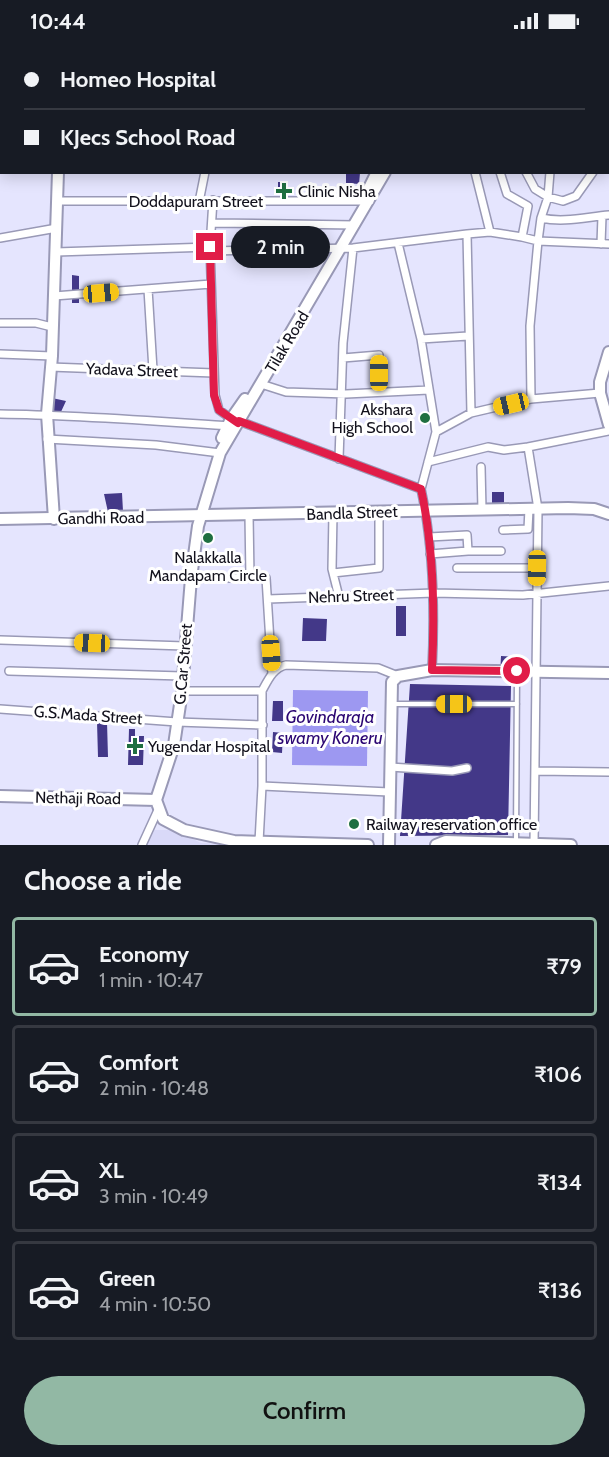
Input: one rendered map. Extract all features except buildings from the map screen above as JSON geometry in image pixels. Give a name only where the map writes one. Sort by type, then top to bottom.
[{"type":"street","points":[[54,519],[46,414],[51,361],[58,174]]},
{"type":"street","points":[[199,202],[205,174]]},
{"type":"street","name":"Tilak Road","points":[[366,201],[376,174]]},
{"type":"street","name":"Tilak Road","points":[[235,423],[343,248],[352,225],[384,174]]},
{"type":"street","points":[[475,174],[490,232]]},
{"type":"street","points":[[501,174],[507,194],[528,206],[522,237]]},
{"type":"street","points":[[527,174],[535,189],[548,197],[563,201],[576,196],[592,174]]},
{"type":"street","points":[[531,399],[530,326],[541,218],[548,197],[550,174]]},
{"type":"street","points":[[213,200],[210,249],[214,395],[219,410],[235,423]]},
{"type":"street","name":"Doddapuram Street","points":[[58,201],[366,201]]},
{"type":"street","points":[[56,252],[343,248],[490,232],[538,241],[605,244],[606,215],[568,220],[541,218]]},
{"type":"street","points":[[213,223],[352,225]]},
{"type":"street","points":[[0,238],[57,228]]},
{"type":"street","points":[[467,234],[471,413]]},
{"type":"street","points":[[398,243],[421,339],[436,432],[421,489],[426,510],[434,593],[432,670]]},
{"type":"street","points":[[339,459],[343,358],[343,248]]},
{"type":"street","name":"Tilak Road","points":[[198,520],[218,453],[273,358],[343,248]]},
{"type":"street","points":[[54,297],[212,284]]},
{"type":"street","points":[[148,289],[153,370]]},
{"type":"street","points":[[0,323],[36,323],[52,327]]},
{"type":"street","points":[[421,339],[468,336]]},
{"type":"street","points":[[609,352],[603,388],[609,425]]},
{"type":"street","name":"Yadava Street","points":[[0,354],[51,361],[214,373]]},
{"type":"street","points":[[343,358],[379,355],[379,392]]},
{"type":"street","points":[[261,384],[286,392],[341,394],[429,390]]},
{"type":"street","points":[[436,432],[471,413],[531,399],[603,388]]},
{"type":"street","points":[[0,414],[46,414],[54,417],[88,415],[235,423],[421,489]]},
{"type":"street","points":[[428,462],[488,447],[504,450],[528,447],[609,431]]},
{"type":"street","points":[[47,439],[156,445],[218,453]]},
{"type":"street","points":[[528,447],[537,568],[534,845]]},
{"type":"street","points":[[481,467],[482,510]]},
{"type":"street","points":[[503,530],[528,529],[533,509]]},
{"type":"street","name":"Bandla Street","points":[[198,520],[249,515],[426,510],[594,509],[609,514]]},
{"type":"street","points":[[333,513],[333,573],[339,597]]},
{"type":"street","points":[[333,573],[379,568],[379,513]]},
{"type":"street","points":[[249,515],[250,578]]},
{"type":"street","name":"Gandhi Road","points":[[0,519],[198,520]]},
{"type":"street","name":"G.Car Street","points":[[157,805],[174,745],[182,691],[198,520]]},
{"type":"street","points":[[429,537],[467,535],[468,551]]},
{"type":"street","points":[[430,554],[501,551]]},
{"type":"street","points":[[457,568],[537,568]]},
{"type":"street","points":[[191,578],[266,578],[272,674]]},
{"type":"street","name":"Nehru Street","points":[[268,599],[434,593],[523,595],[609,586]]},
{"type":"street","points":[[0,639],[185,646]]},
{"type":"street","points":[[259,842],[262,786],[262,691],[279,666],[378,668],[398,676],[432,670],[609,673]]},
{"type":"street","points":[[9,671],[182,676]]},
{"type":"street","points":[[389,845],[392,682],[398,676]]},
{"type":"street","points":[[182,691],[262,691]]},
{"type":"street","name":"G.S.Mada Street","points":[[0,709],[177,722],[263,724]]},
{"type":"street","points":[[390,768],[452,771],[467,768]]},
{"type":"street","points":[[536,771],[609,772]]},
{"type":"street","points":[[262,786],[389,792]]},
{"type":"street","name":"Nethaji Road","points":[[0,796],[157,805]]},
{"type":"street","points":[[157,805],[163,819],[184,830],[234,841],[368,845]]},
{"type":"street","points":[[142,845],[157,805]]},
{"type":"street","points":[[436,845],[446,841],[571,845]]},
{"type":"lane","points":[[516,843],[517,671]]},
{"type":"lane","points":[[391,704],[517,704]]},
{"type":"shaded area","points":[[148,830],[175,830],[201,843],[238,845],[142,845]]},
{"type":"water","name":"Govindaraja swamy Koneru","points":[[293,690],[368,691],[367,766],[292,765]]},
{"type":"place","name":"Clinic Nisha","points":[[284,191]]},
{"type":"place","name":"Akshara High School","points":[[425,418]]},
{"type":"place","name":"Nalakkalla Mandapam Circle","points":[[208,538]]},
{"type":"place","name":"Yugendar Hospital","points":[[135,746]]},
{"type":"place","name":"Railway reservation office","points":[[354,824]]},
{"type":"route","points":[[210,247],[214,395],[219,410],[238,423],[239,421],[421,489],[426,510],[434,583],[432,670],[517,671]]}]
